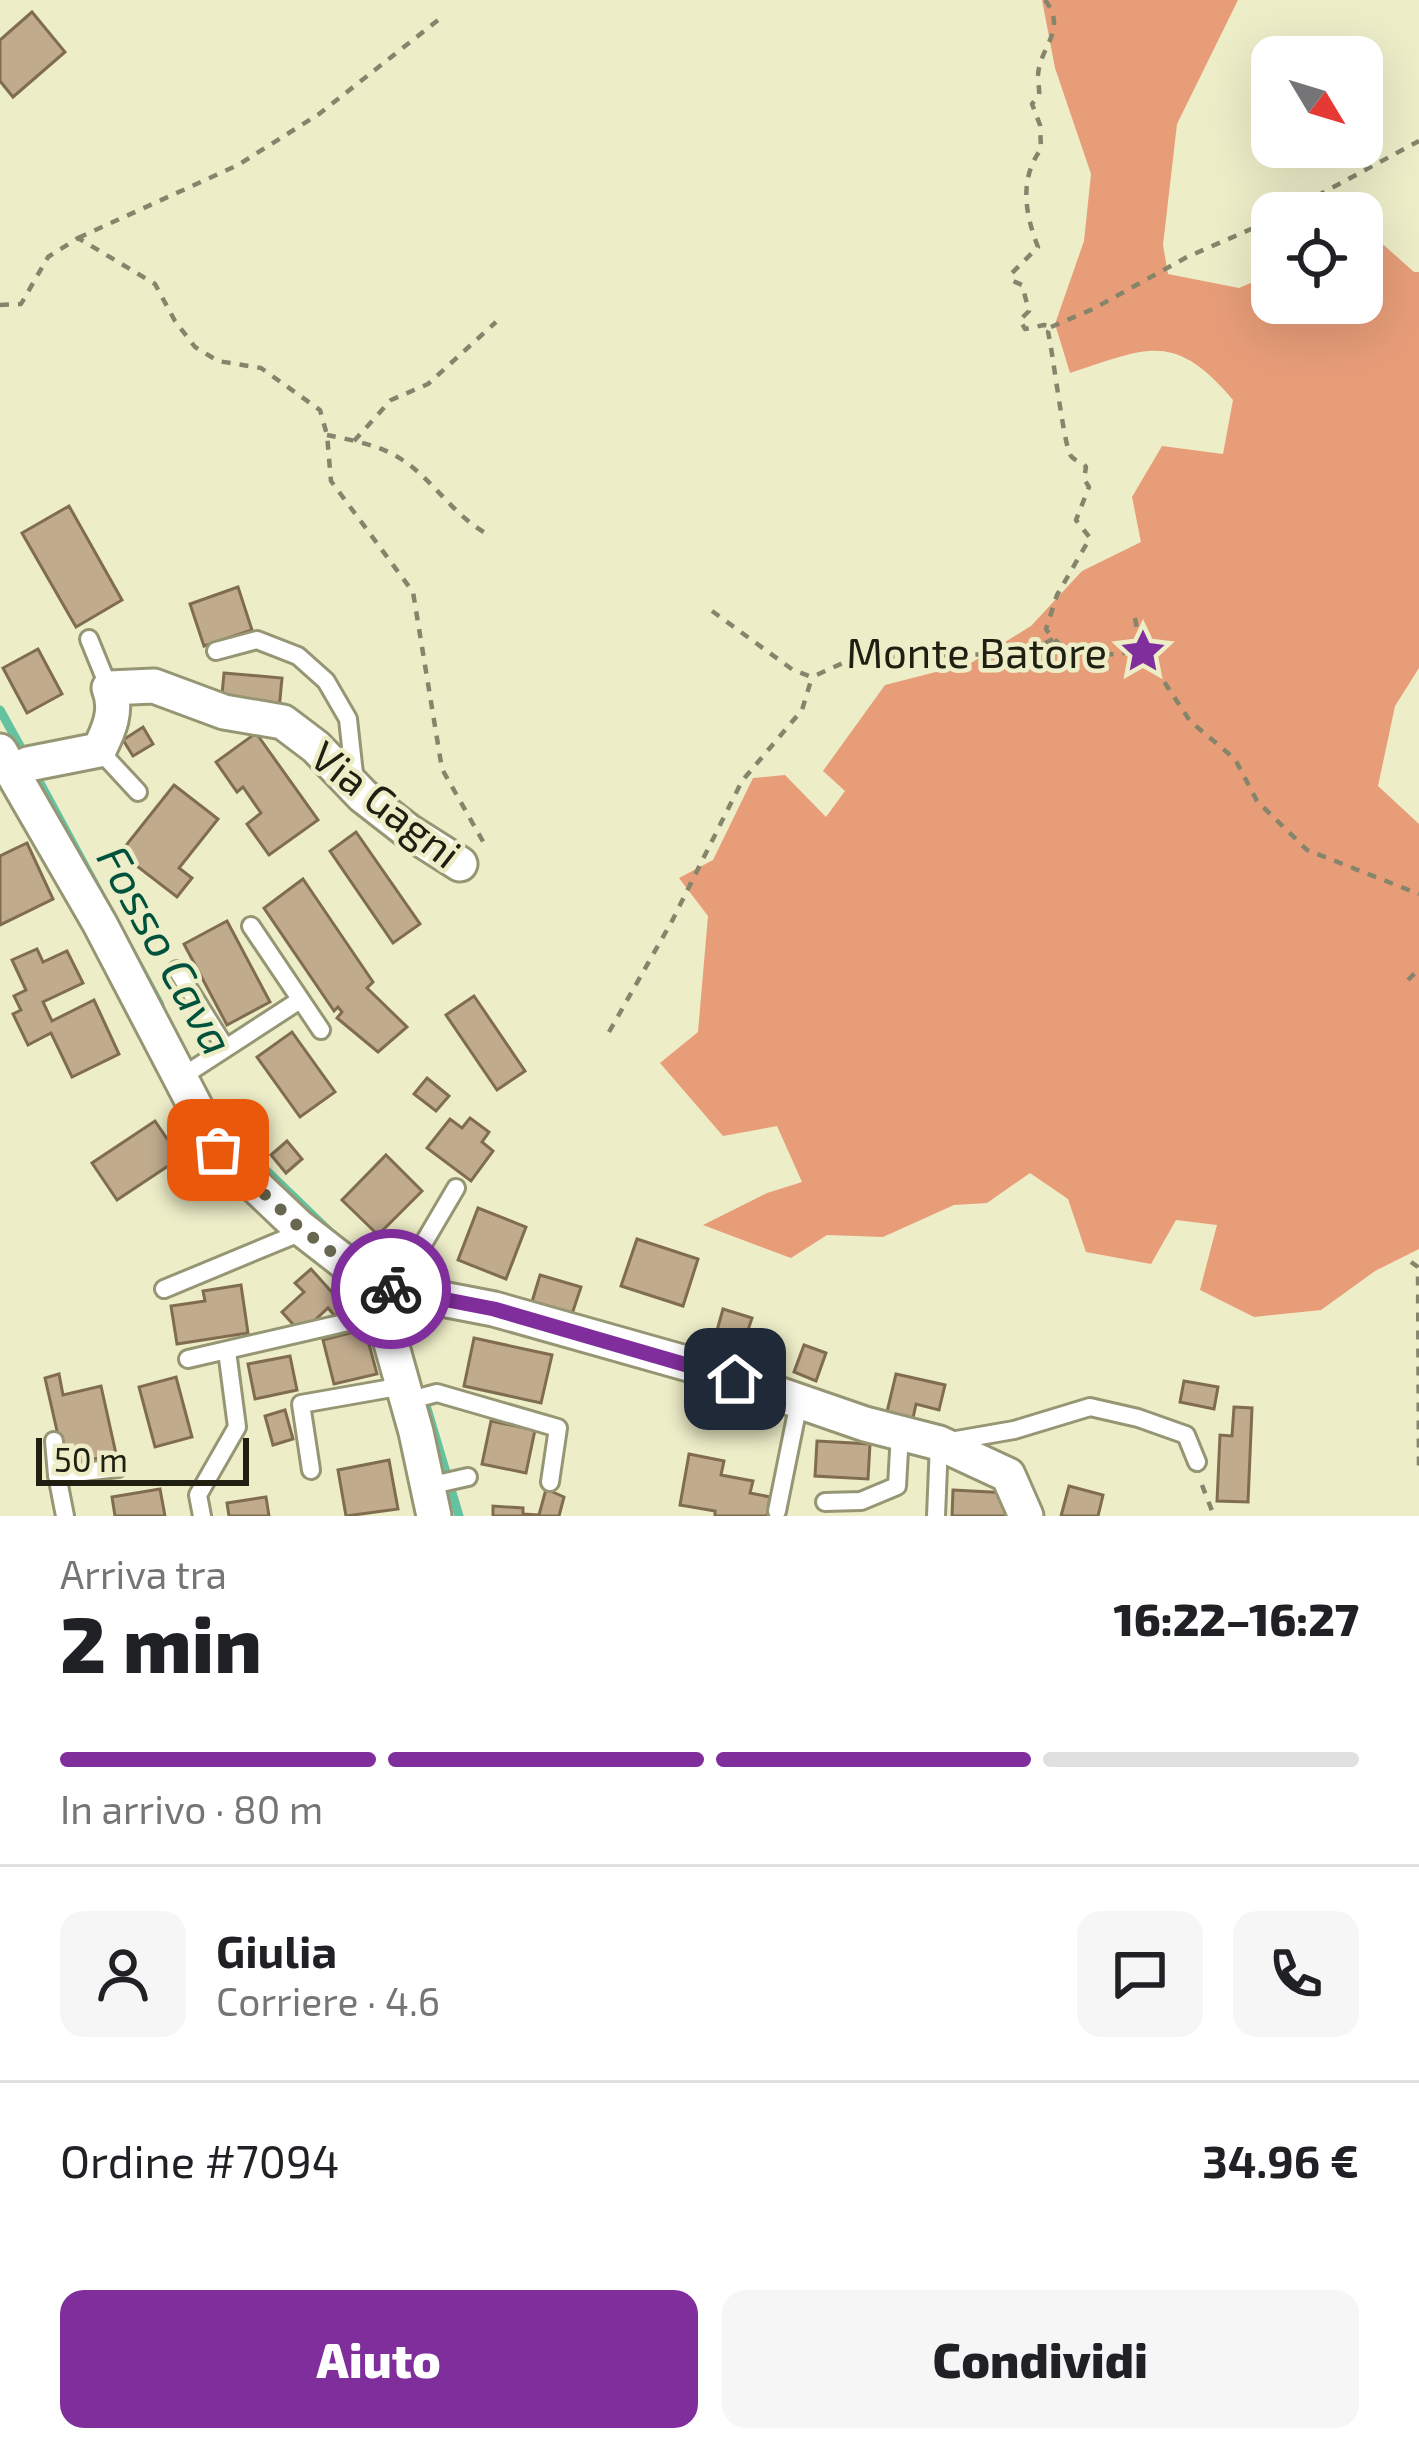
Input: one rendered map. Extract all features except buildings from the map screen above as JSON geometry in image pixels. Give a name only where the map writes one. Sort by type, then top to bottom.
[{"type":"street","name":"Via Gagni","points":[[109,688],[154,686],[224,712],[283,722],[408,831],[473,856]]},
{"type":"street","points":[[109,688],[112,726],[100,750],[21,762],[100,924],[188,1073],[218,1150],[304,1231],[385,1293],[494,1309],[703,1368],[939,1444],[1008,1475],[1026,1516]]},
{"type":"street","points":[[385,1293],[414,1395],[434,1495]]},
{"type":"lane","points":[[89,639],[109,688]]},
{"type":"lane","points":[[216,651],[257,640],[298,656],[326,681],[348,719],[356,788]]},
{"type":"lane","points":[[100,750],[138,792]]},
{"type":"lane","points":[[251,926],[321,1030]]},
{"type":"lane","points":[[177,970],[225,1047]]},
{"type":"lane","points":[[188,1073],[300,1000]]},
{"type":"lane","points":[[188,1359],[227,1351],[385,1293],[456,1188]]},
{"type":"lane","points":[[164,1289],[304,1231]]},
{"type":"lane","points":[[202,1516],[198,1495],[237,1427],[227,1351]]},
{"type":"lane","points":[[311,1470],[301,1404],[414,1395],[558,1428],[550,1482]]},
{"type":"lane","points":[[777,1511],[800,1402]]},
{"type":"lane","points":[[936,1516],[939,1444],[1013,1430],[1090,1407],[1186,1435],[1197,1462]]},
{"type":"lane","points":[[825,1502],[861,1501],[897,1486],[900,1433]]},
{"type":"lane","points":[[54,1441],[64,1516]]},
{"type":"lane","points":[[57,1475],[118,1468]]},
{"type":"lane","points":[[434,1495],[466,1478]]},
{"type":"path","points":[[1045,0],[1053,15],[1054,36],[1032,104],[1040,125],[1041,149],[1029,162],[1025,211],[1038,247],[1012,273],[1013,281],[1022,285],[1030,311],[1020,320],[1025,329],[1052,327]]},
{"type":"path","points":[[0,305],[21,304],[48,256],[238,164],[319,114],[442,17]]},
{"type":"path","points":[[1324,192],[1419,141]]},
{"type":"path","points":[[1140,645],[1136,651],[1084,658],[1072,654],[1046,629],[1057,595],[1090,538],[1076,520],[1089,487],[1084,478],[1086,467],[1068,449],[1048,332],[1187,257],[1251,229]]},
{"type":"path","points":[[78,238],[155,284],[195,347],[218,361],[261,368],[320,410],[327,435],[402,459],[467,524],[489,535]]},
{"type":"path","points":[[354,441],[391,400],[428,384],[496,322]]},
{"type":"path","name":"Via Gagni","points":[[327,435],[331,481],[413,592],[442,770],[473,856]]},
{"type":"path","points":[[712,611],[793,670],[812,677],[854,658],[1025,652],[1053,639]]},
{"type":"path","points":[[1136,618],[1140,645],[1190,722],[1235,759],[1257,801],[1307,850],[1419,894]]},
{"type":"path","points":[[609,1033],[742,781],[802,710],[812,677]]},
{"type":"path","points":[[1408,980],[1419,969]]},
{"type":"path","points":[[1411,1262],[1418,1267],[1419,1466]]},
{"type":"path","points":[[1197,1462],[1214,1516]]},
{"type":"shaded area","points":[[1042,0],[1238,0],[1177,124],[1163,245],[1168,274],[1239,288],[1251,283],[1251,324],[1383,324],[1383,244],[1419,272],[1419,668],[1395,706],[1378,786],[1419,824],[1419,1249],[1375,1271],[1321,1310],[1254,1317],[1200,1290],[1217,1225],[1176,1220],[1151,1264],[1086,1252],[1068,1199],[1030,1173],[987,1203],[954,1205],[883,1237],[827,1235],[791,1258],[703,1225],[767,1193],[802,1182],[777,1126],[723,1136],[660,1063],[698,1032],[708,916],[679,878],[713,860],[753,778],[785,775],[826,817],[845,791],[823,771],[885,685],[971,663],[1031,626],[1082,571],[1141,542],[1132,497],[1162,446],[1223,454],[1233,400],[1212,378],[1176,354],[1140,352],[1070,373],[1055,324],[1084,241],[1091,174],[1055,68]]},
{"type":"waterway","name":"Fosso Cava","points":[[0,710],[26,757]]},
{"type":"waterway","name":"Fosso Cava","points":[[34,772],[160,1005]]},
{"type":"waterway","name":"Fosso Cava","points":[[212,1105],[240,1145],[331,1233]]},
{"type":"waterway","name":"Fosso Cava","points":[[423,1395],[459,1516]]},
{"type":"way so far","points":[[218,1150],[298,1226],[375,1286],[391,1289]]},
{"type":"place","name":"Monte Batore","points":[[1143,651]]},
{"type":"route","points":[[391,1289],[494,1309],[735,1379]]}]
